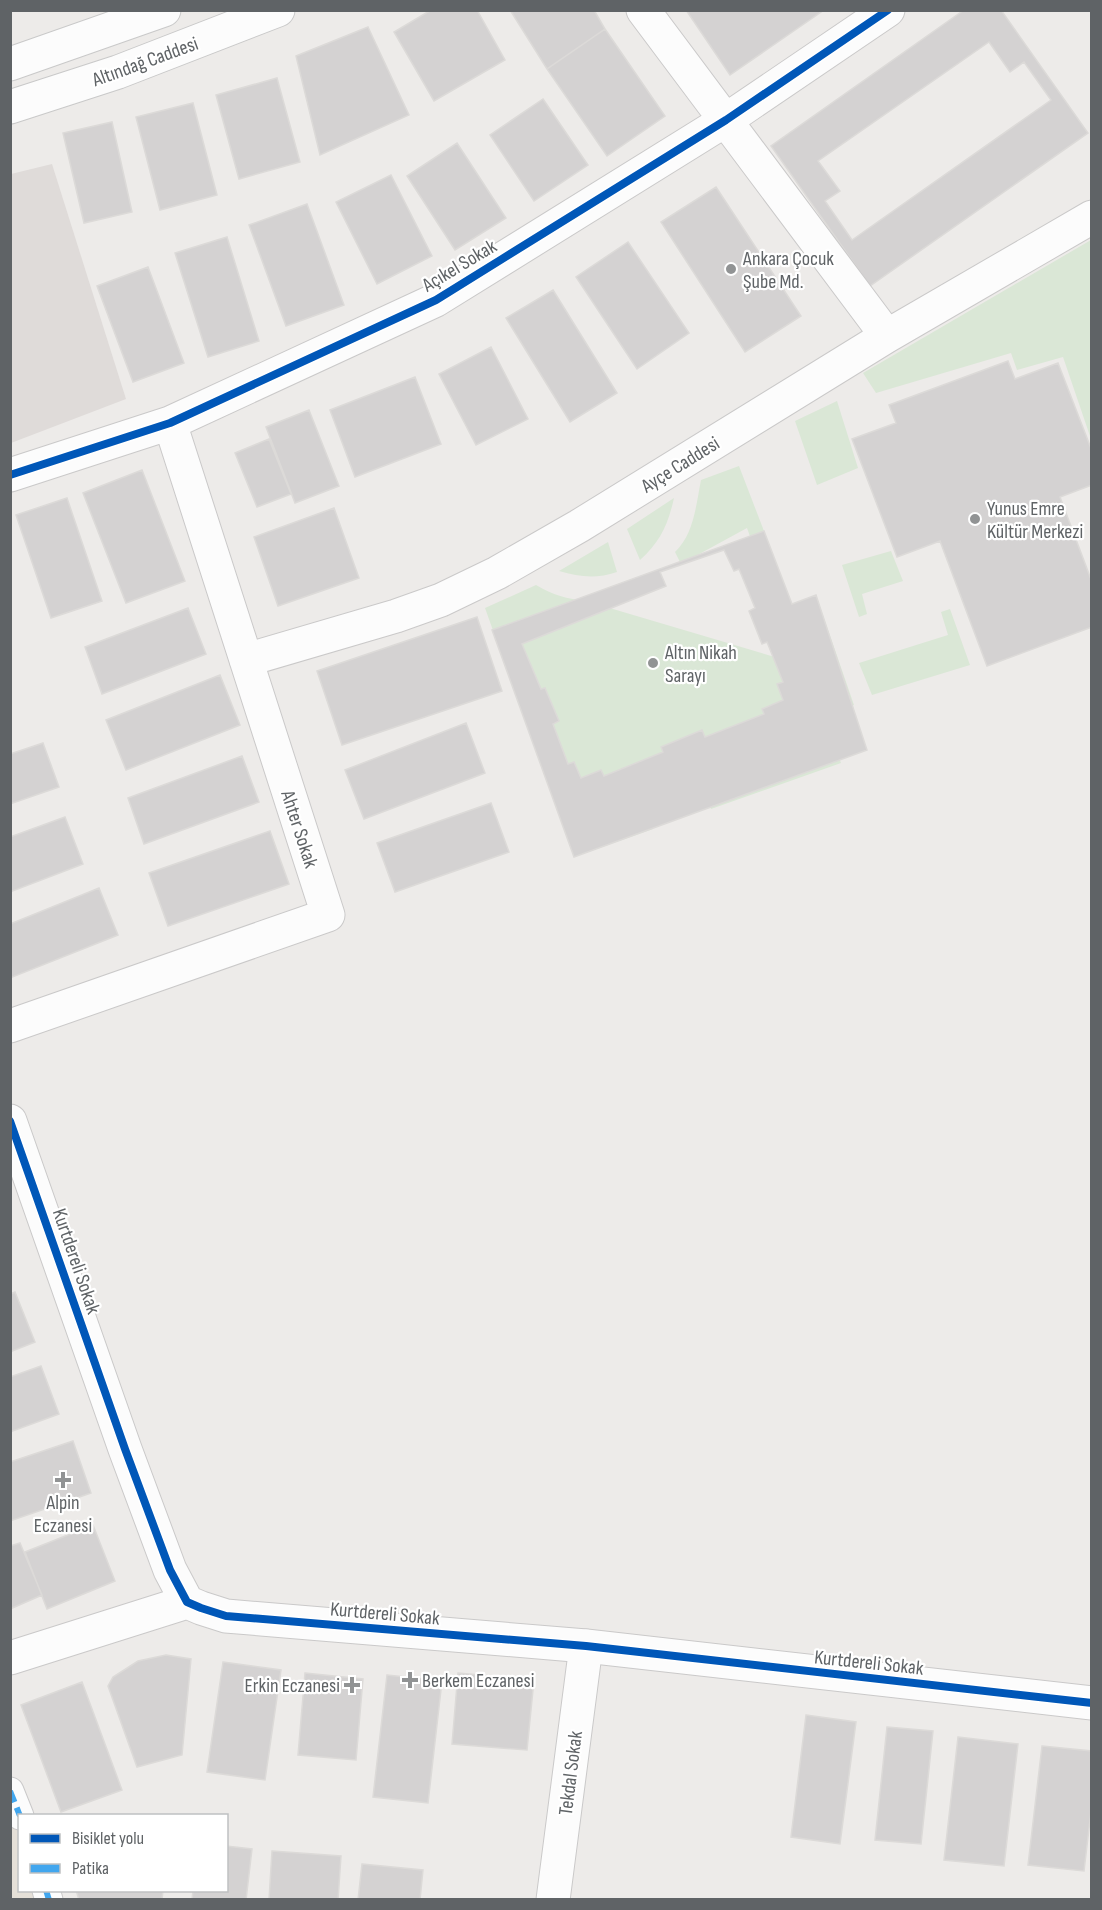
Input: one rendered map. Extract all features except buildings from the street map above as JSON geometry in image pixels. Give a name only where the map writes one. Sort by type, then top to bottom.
[{"type":"street","name":"Altındağ Caddesi","points":[[10,64],[164,10]]},
{"type":"street","name":"Altındağ Caddesi","points":[[10,107],[118,72],[278,10]]},
{"type":"street","points":[[643,10],[887,336]]},
{"type":"street","name":"Açıkel Sokak","points":[[10,475],[170,423],[436,300],[726,120],[888,10]]},
{"type":"street","name":"Ayçe Caddesi","points":[[246,660],[418,608],[441,600],[497,573],[579,526],[887,336],[1092,216]]},
{"type":"street","name":"Ahter Sokak","points":[[10,1026],[328,915],[170,423]]},
{"type":"street","name":"Kurtdereli Sokak","points":[[10,1121],[125,1449],[170,1570],[187,1602],[226,1616],[586,1646],[1092,1704]]},
{"type":"street","points":[[10,1658],[187,1602]]},
{"type":"street","name":"Tekdal Sokak","points":[[553,1899],[586,1646]]},
{"type":"street","points":[[10,1791],[19,1814]]},
{"type":"shaded area","points":[[52,164],[126,399],[11,443],[11,174]]},
{"type":"shaded area","points":[[10,1799],[18,1821],[18,1892],[44,1892],[47,1899],[11,1899]]},
{"type":"green space","points":[[1091,240],[1091,439],[1063,357],[1017,370],[1011,353],[876,393],[863,373]]},
{"type":"green space","points":[[837,401],[858,468],[817,485],[795,421]]},
{"type":"green space","points":[[739,466],[792,604],[816,595],[854,705],[823,716],[841,763],[711,809],[702,777],[644,799],[653,829],[574,857],[485,608],[536,585],[560,596],[586,601],[795,663],[747,528],[681,564],[675,552],[690,528],[701,480]]},
{"type":"green space","points":[[674,498],[662,532],[653,547],[640,560],[627,529]]},
{"type":"green space","points":[[608,542],[617,572],[602,576],[588,576],[559,571]]},
{"type":"green space","points":[[891,551],[903,581],[862,594],[867,614],[859,617],[842,565]]},
{"type":"green space","points":[[950,609],[970,665],[872,695],[859,663],[948,635],[941,612]]},
{"type":"marked path","points":[[10,1791],[19,1814]]},
{"type":"marked path","points":[[47,1892],[49,1900]]},
{"type":"cycle path","points":[[10,475],[170,423],[436,300],[726,120],[888,10]]},
{"type":"cycle path","points":[[10,1121],[125,1449],[170,1570],[187,1602],[226,1616],[586,1646],[1092,1703]]},
{"type":"place","name":"Ankara Çocuk Şube Md.","points":[[731,269]]},
{"type":"place","name":"Yunus Emre Kültür Merkezi","points":[[975,519]]},
{"type":"place","name":"Altın Nikah Sarayı","points":[[653,663]]},
{"type":"place","name":"Alpin Eczanesi","points":[[63,1480]]},
{"type":"place","name":"Berkem Eczanesi","points":[[410,1680]]},
{"type":"place","name":"Erkin Eczanesi","points":[[352,1685]]}]
